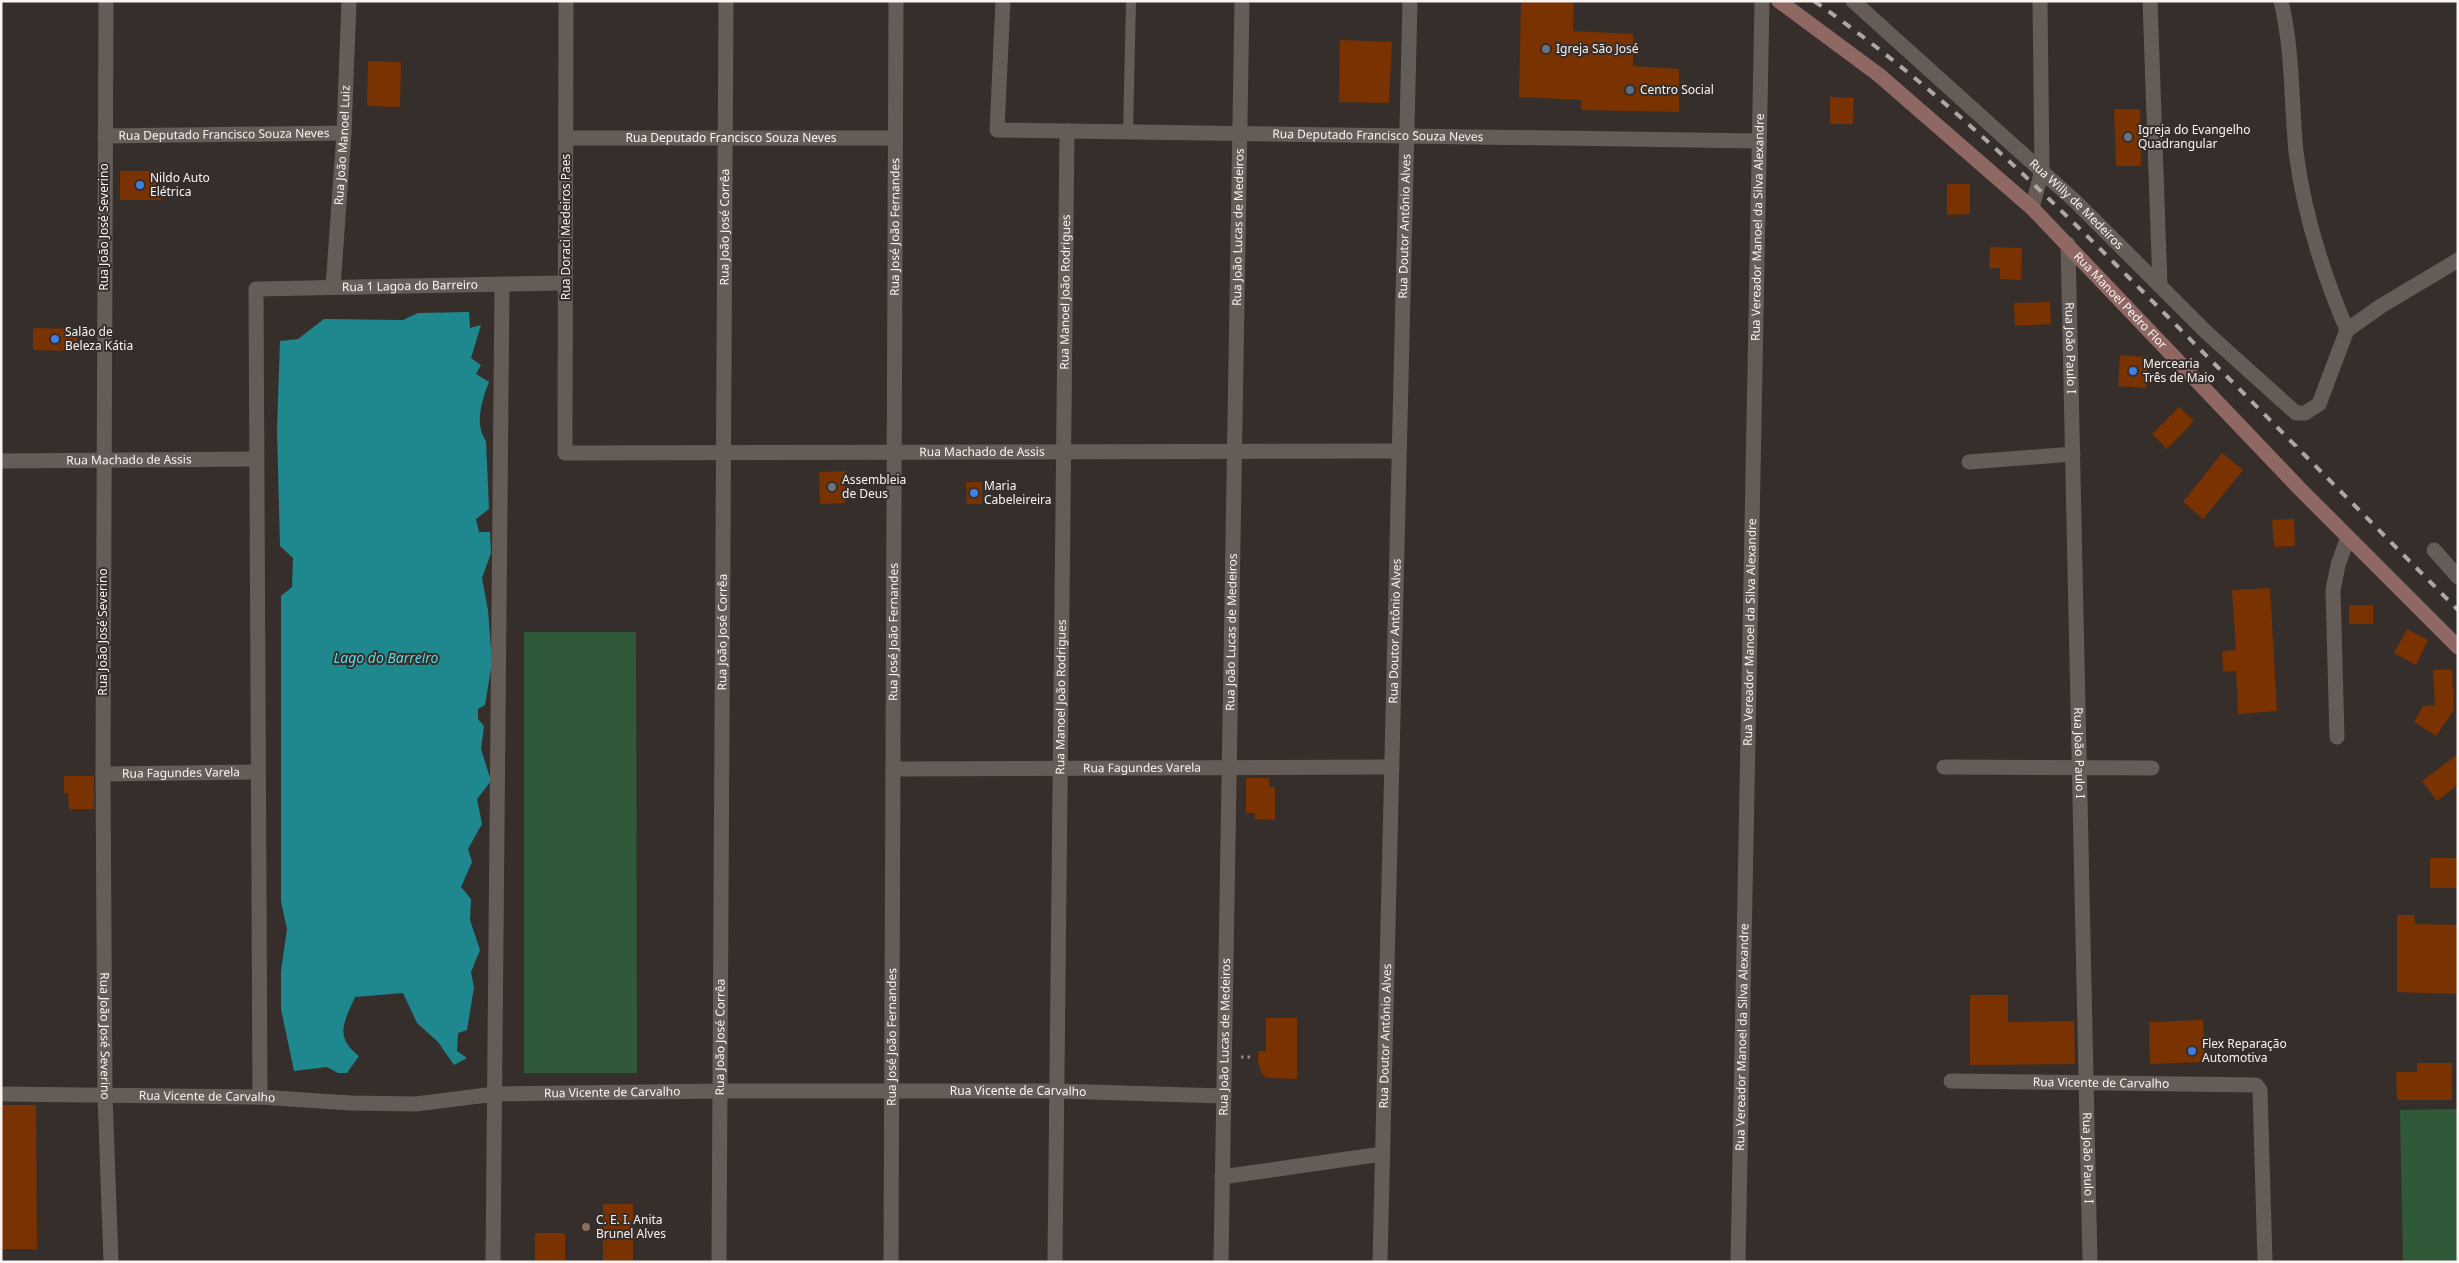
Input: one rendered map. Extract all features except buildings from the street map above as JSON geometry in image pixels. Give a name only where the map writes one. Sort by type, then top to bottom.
[{"type":"main road","name":"Rua Manoel Pedro Flor","points":[[1779,1],[1879,76],[2032,208],[2348,537],[2458,647]]},
{"type":"street","name":"Rua João José Severino","points":[[106,1],[103,460],[104,1095],[111,1262]]},
{"type":"street","name":"Rua João Manoel Luiz","points":[[333,287],[344,133],[349,1]]},
{"type":"street","name":"Rua Doraci Medeiros Paes","points":[[565,453],[566,1]]},
{"type":"street","name":"Rua João José Corrêa","points":[[719,1262],[726,1]]},
{"type":"street","name":"Rua José João Fernandes","points":[[891,1262],[896,1]]},
{"type":"street","name":"Rua Deputado Francisco Souza Neves","points":[[1002,1],[998,130],[1758,141]]},
{"type":"street","name":"Rua João Lucas de Medeiros","points":[[1221,1262],[1242,1]]},
{"type":"street","name":"Rua Doutor Antônio Alves","points":[[1380,1262],[1410,1]]},
{"type":"street","name":"Rua Vereador Manoel da Silva Alexandre","points":[[1738,1262],[1762,1]]},
{"type":"street","name":"Rua Willy de Medeiros","points":[[1853,1],[2042,171],[2242,367],[2296,413],[2304,413],[2319,404],[2347,330]]},
{"type":"street","points":[[2032,208],[2042,171],[2040,1]]},
{"type":"street","points":[[2150,1],[2160,286]]},
{"type":"street","points":[[2281,1],[2290,51],[2296,152],[2304,199],[2327,281],[2347,330],[2382,306],[2458,260]]},
{"type":"street","name":"Rua Manoel João Rodrigues","points":[[1055,1262],[1066,131]]},
{"type":"street","name":"Rua Deputado Francisco Souza Neves","points":[[105,136],[344,133]]},
{"type":"street","name":"Rua Deputado Francisco Souza Neves","points":[[566,138],[895,138]]},
{"type":"street","name":"Rua João Paulo I","points":[[2068,244],[2090,1262]]},
{"type":"street","name":"Rua 1 Lagoa do Barreiro","points":[[257,459],[256,289],[565,283]]},
{"type":"street","points":[[493,1262],[502,284]]},
{"type":"street","name":"Rua Machado de Assis","points":[[565,453],[1399,451]]},
{"type":"street","points":[[1969,462],[2073,454]]},
{"type":"street","points":[[257,459],[260,1097]]},
{"type":"street","name":"Rua Machado de Assis","points":[[1,461],[257,459]]},
{"type":"street","points":[[2337,737],[2332,590],[2348,537]]},
{"type":"street","points":[[2434,550],[2458,576]]},
{"type":"street","name":"Rua Fagundes Varela","points":[[893,770],[1392,767]]},
{"type":"street","points":[[1944,767],[2152,768]]},
{"type":"street","name":"Rua Fagundes Varela","points":[[103,774],[258,772]]},
{"type":"street","name":"Rua Vicente de Carvalho","points":[[1951,1081],[2252,1083],[2260,1090],[2265,1262]]},
{"type":"street","name":"Rua Vicente de Carvalho","points":[[1,1094],[260,1097],[416,1104],[495,1094],[720,1091],[1057,1091],[1224,1096]]},
{"type":"street","points":[[1222,1177],[1382,1154]]},
{"type":"lane","points":[[1128,132],[1131,1]]},
{"type":"green space","points":[[524,632],[636,632],[637,1073],[524,1073]]},
{"type":"green space","points":[[2458,1109],[2458,1262],[2403,1262],[2400,1110]]},
{"type":"water","name":"Lago do Barreiro","points":[[469,312],[470,328],[481,325],[471,358],[481,365],[476,374],[489,382],[480,412],[480,427],[486,441],[489,509],[476,519],[479,532],[490,532],[491,553],[482,578],[488,610],[492,662],[485,705],[478,709],[478,719],[484,726],[481,749],[491,781],[477,799],[482,824],[468,849],[472,862],[461,887],[471,899],[470,920],[480,950],[471,972],[474,987],[467,1030],[458,1033],[457,1051],[467,1058],[454,1065],[438,1042],[417,1023],[403,993],[355,997],[347,1014],[343,1029],[346,1042],[359,1056],[347,1073],[338,1073],[327,1067],[294,1071],[281,1009],[281,971],[287,929],[281,902],[281,596],[292,587],[293,558],[280,546],[277,429],[280,341],[298,339],[324,319],[403,320],[418,313]]},
{"type":"railway","points":[[1814,1],[1911,75],[1957,114],[2046,196],[2458,610]]},
{"type":"place","name":"Igreja São José","points":[[1546,49]]},
{"type":"place","name":"Centro Social","points":[[1630,90]]},
{"type":"place","name":"Igreja do Evangelho Quadrangular","points":[[2128,137]]},
{"type":"place","name":"Nildo Auto Elétrica","points":[[140,185]]},
{"type":"place","name":"Salão de Beleza Kátia","points":[[55,339]]},
{"type":"place","name":"Mercearia Três de Maio","points":[[2133,371]]},
{"type":"place","name":"Assembleia de Deus","points":[[832,487]]},
{"type":"place","name":"Maria Cabeleireira","points":[[974,493]]},
{"type":"place","name":"Flex Reparação Automotiva","points":[[2192,1051]]},
{"type":"place","name":"C. E. I. Anita Brunel Alves","points":[[586,1227]]}]
